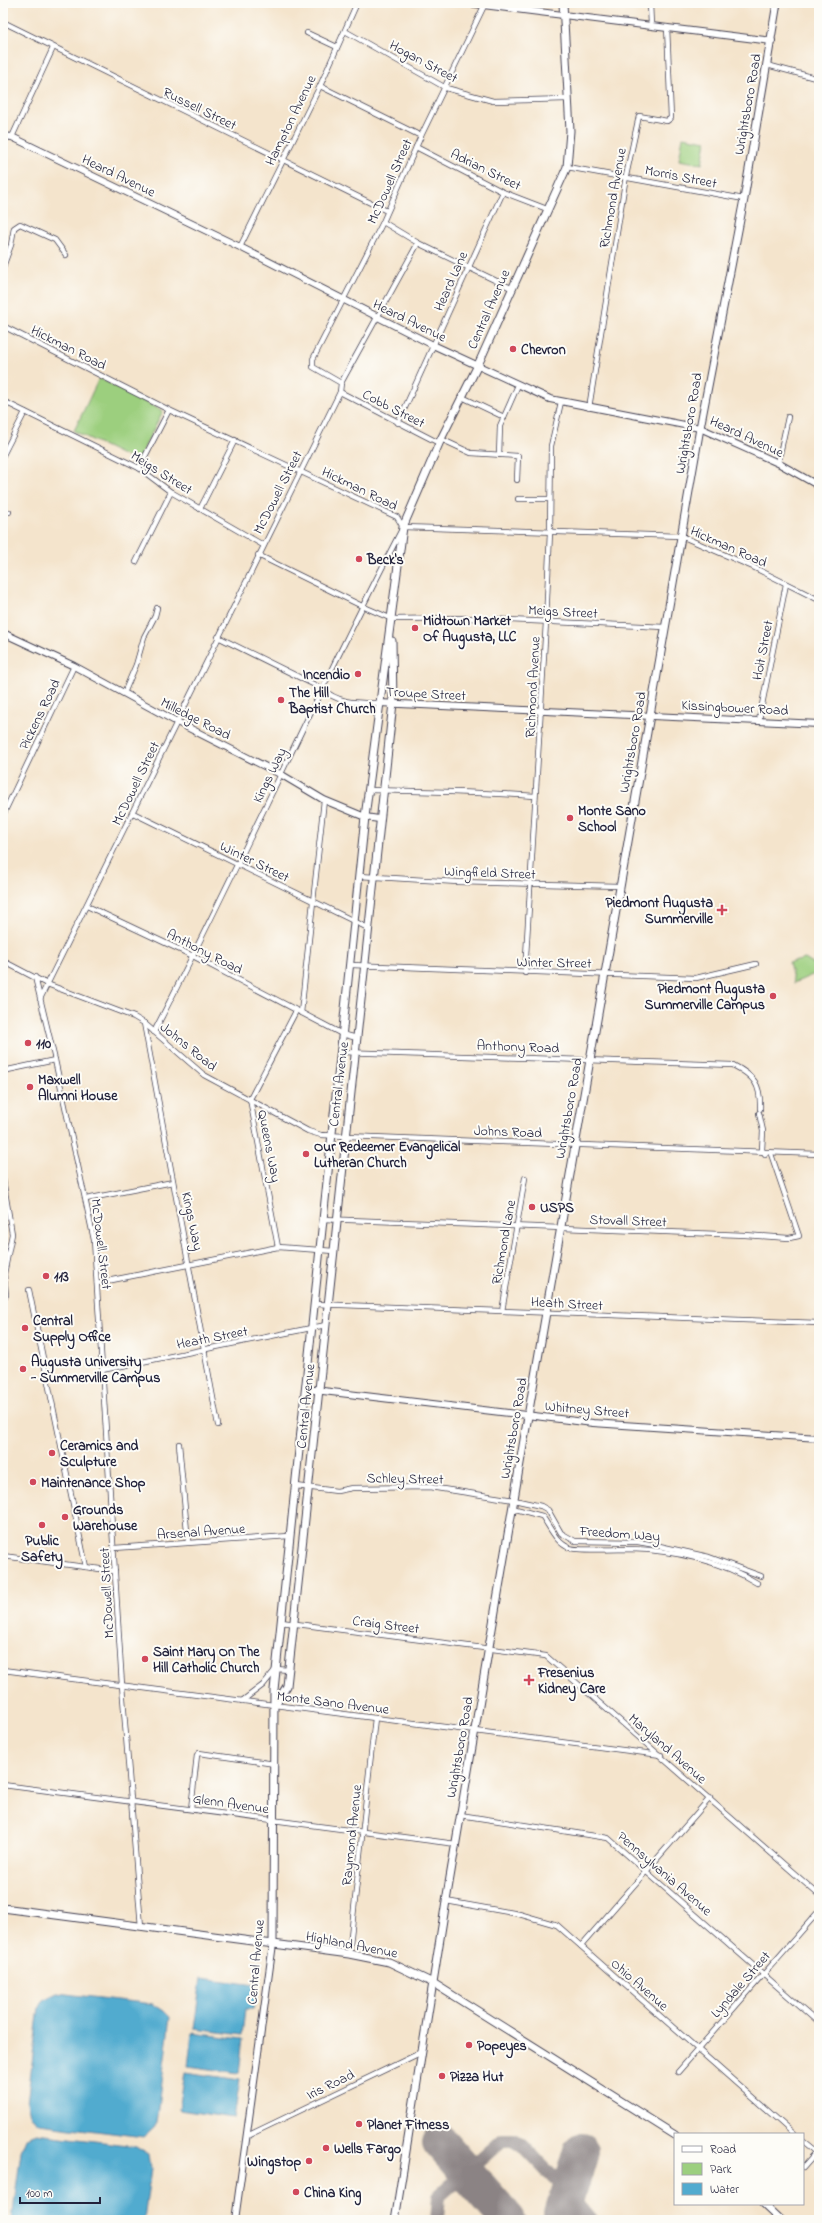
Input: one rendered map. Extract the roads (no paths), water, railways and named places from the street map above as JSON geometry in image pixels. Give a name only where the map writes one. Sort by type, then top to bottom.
[{"type":"main road","name":"Central Avenue","points":[[273,1944],[273,1820],[275,1764],[274,1690],[289,1536],[296,1486],[306,1389],[310,1330],[333,1136],[342,1034],[351,965],[365,817],[403,527],[440,441],[478,365],[546,209],[567,166],[570,131],[563,3]]},
{"type":"main road","name":"Wrightsboro Road","points":[[396,2220],[460,1815],[512,1508],[700,428],[744,199],[772,41],[777,3]]},
{"type":"main road","name":"Central Avenue","points":[[275,1705],[286,1689],[310,1487],[345,1136],[356,1052],[382,790],[393,703],[392,619]]},
{"type":"main road","name":"Highland Avenue","points":[[3,1908],[141,1928],[349,1954],[389,1962],[433,1983],[674,2134]]},
{"type":"main road","points":[[766,2205],[780,2220]]},
{"type":"street","name":"Hampton Avenue","points":[[240,247],[320,86],[357,3]]},
{"type":"street","points":[[471,3],[484,6],[564,14],[772,41]]},
{"type":"street","points":[[650,3],[651,25]]},
{"type":"street","name":"McDowell Street","points":[[40,998],[133,813],[258,555],[340,392],[341,383],[313,367],[313,359],[382,222],[421,136],[446,88],[484,6]]},
{"type":"street","name":"Russell Street","points":[[3,22],[53,48],[387,211]]},
{"type":"street","name":"Richmond Avenue","points":[[589,408],[626,176],[640,116],[667,121],[671,118],[667,27]]},
{"type":"street","name":"Hogan Street","points":[[345,31],[446,88],[493,102],[568,99]]},
{"type":"street","points":[[307,32],[337,47]]},
{"type":"street","points":[[12,137],[53,48]]},
{"type":"street","points":[[767,65],[819,80]]},
{"type":"street","points":[[320,86],[421,136]]},
{"type":"street","name":"Heard Avenue","points":[[3,136],[12,137],[240,247],[433,345],[518,385],[561,402],[700,428],[778,463],[819,486]]},
{"type":"street","name":"Adrian Street","points":[[416,147],[503,192],[546,209]]},
{"type":"street","name":"Morris Street","points":[[567,166],[744,199]]},
{"type":"street","name":"Heard Lane","points":[[398,423],[503,192]]},
{"type":"street","points":[[382,222],[418,243],[511,288]]},
{"type":"street","points":[[3,267],[11,245],[14,228],[20,224],[55,240],[66,255]]},
{"type":"street","points":[[341,383],[418,243]]},
{"type":"street","name":"Hickman Road","points":[[3,326],[169,410],[397,517],[403,527],[681,536],[819,600]]},
{"type":"street","points":[[499,455],[500,426],[518,385]]},
{"type":"street","name":"Cobb Street","points":[[340,392],[398,423],[471,453],[518,456],[517,480]]},
{"type":"street","points":[[462,397],[504,417]]},
{"type":"street","name":"Meigs Street","points":[[3,401],[139,468],[171,492],[263,545]]},
{"type":"street","name":"Richmond Avenue","points":[[525,973],[535,796],[542,712],[550,532],[551,446],[561,402]]},
{"type":"street","points":[[139,468],[169,410]]},
{"type":"street","points":[[3,456],[25,412]]},
{"type":"street","points":[[778,463],[788,417]]},
{"type":"street","points":[[200,509],[235,440]]},
{"type":"street","points":[[136,562],[171,492]]},
{"type":"street","points":[[518,499],[550,499]]},
{"type":"street","points":[[3,510],[9,512]]},
{"type":"street","name":"Kings Way","points":[[154,1032],[282,775],[321,688],[403,527]]},
{"type":"street","name":"Meigs Street","points":[[258,555],[392,619],[467,618],[665,627]]},
{"type":"street","name":"Holt Street","points":[[759,720],[786,584]]},
{"type":"street","points":[[124,693],[136,665],[144,637],[155,616],[156,608]]},
{"type":"street","name":"Milledge Road","points":[[3,633],[74,666],[177,722],[282,775],[324,800],[365,817],[379,819]]},
{"type":"street","name":"Troupe Street","points":[[218,637],[321,688],[332,697],[343,702],[393,703],[542,712],[650,715]]},
{"type":"street","name":"Pickens Road","points":[[3,815],[74,666]]},
{"type":"street","name":"Kissingbower Road","points":[[650,715],[819,724]]},
{"type":"street","points":[[368,790],[426,792],[461,791],[535,796]]},
{"type":"street","points":[[301,1013],[324,800]]},
{"type":"street","name":"Winter Street","points":[[133,813],[368,928]]},
{"type":"street","name":"Wingfield Street","points":[[359,876],[530,884],[620,886]]},
{"type":"street","name":"Anthony Road","points":[[86,906],[193,956],[342,1034],[357,1038]]},
{"type":"street","name":"Johns Road","points":[[3,961],[47,984],[134,1017],[144,1023],[204,1074],[308,1131],[321,1135],[575,1144],[765,1154],[819,1154]]},
{"type":"street","name":"Winter Street","points":[[351,965],[525,973],[701,978],[756,964]]},
{"type":"street","name":"McDowell Street","points":[[34,977],[55,1060],[94,1240],[122,1685],[141,1928]]},
{"type":"street","name":"Queens Way","points":[[278,1247],[250,1099],[296,1011]]},
{"type":"street","name":"Kings Way","points":[[144,1023],[173,1182],[190,1265],[218,1425]]},
{"type":"street","name":"Anthony Road","points":[[341,1052],[733,1065],[744,1070],[758,1086],[763,1131],[762,1150],[765,1154]]},
{"type":"street","points":[[3,1071],[55,1060]]},
{"type":"street","name":"Stovall Street","points":[[322,1219],[789,1238],[799,1236],[771,1154]]},
{"type":"street","name":"Richmond Lane","points":[[502,1311],[525,1178]]},
{"type":"street","points":[[3,1179],[12,1234],[4,1274],[6,1295]]},
{"type":"street","points":[[86,1199],[173,1182]]},
{"type":"street","points":[[97,1282],[278,1247],[334,1251]]},
{"type":"street","points":[[29,1290],[86,1566]]},
{"type":"street","name":"Heath Street","points":[[314,1304],[819,1324]]},
{"type":"street","name":"Heath Street","points":[[102,1370],[326,1326]]},
{"type":"street","name":"Whitney Street","points":[[306,1389],[593,1423],[819,1438]]},
{"type":"street","points":[[179,1444],[188,1542]]},
{"type":"street","name":"Schley Street","points":[[296,1486],[337,1491],[352,1488],[430,1487],[514,1500]]},
{"type":"street","name":"Freedom Way","points":[[514,1500],[542,1506],[548,1510],[561,1533],[575,1542],[638,1542],[655,1545],[709,1557],[761,1576]]},
{"type":"street","name":"Freedom Way","points":[[512,1508],[542,1516],[552,1533],[570,1548],[642,1549],[688,1557],[720,1567],[758,1582]]},
{"type":"street","name":"Arsenal Avenue","points":[[114,1548],[289,1536]]},
{"type":"street","points":[[3,1556],[115,1570]]},
{"type":"street","name":"Craig Street","points":[[281,1622],[489,1647]]},
{"type":"street","name":"Maryland Avenue","points":[[489,1647],[546,1656],[661,1755],[819,1895]]},
{"type":"street","points":[[242,1701],[263,1685],[276,1669],[289,1670]]},
{"type":"street","name":"Monte Sano Avenue","points":[[3,1670],[661,1755]]},
{"type":"street","name":"Raymond Avenue","points":[[349,1954],[375,1718]]},
{"type":"street","points":[[191,1809],[197,1755],[199,1752],[275,1764]]},
{"type":"street","name":"Glenn Avenue","points":[[3,1785],[456,1844]]},
{"type":"street","points":[[581,1946],[710,1798]]},
{"type":"street","name":"Pennsylvania Avenue","points":[[460,1815],[608,1838],[819,2022]]},
{"type":"street","name":"Ohio Avenue","points":[[446,1901],[541,1919],[557,1925],[793,2133]]},
{"type":"street","name":"Lyndale Street","points":[[678,2072],[763,1973],[819,1911]]},
{"type":"street","name":"Central Avenue","points":[[235,2220],[273,1944]]},
{"type":"street","name":"Iris Road","points":[[247,2136],[422,2052]]},
{"type":"street","points":[[804,2143],[818,2153],[804,2167]]},
{"type":"water","points":[[201,1978],[256,1985],[253,2010],[245,2010],[242,2035],[194,2029]]},
{"type":"water","points":[[57,1993],[153,2004],[170,2017],[157,2123],[154,2128],[144,2137],[39,2124],[32,2118],[27,2103],[39,2007],[43,2000]]},
{"type":"water","points":[[192,2033],[243,2039],[239,2073],[188,2066]]},
{"type":"water","points":[[185,2072],[240,2080],[234,2118],[179,2110]]},
{"type":"water","points":[[37,2134],[136,2146],[149,2154],[151,2168],[144,2220],[12,2220],[21,2151],[26,2138]]},
{"type":"place","name":"Chevron","points":[[513,349]]},
{"type":"place","name":"Beck's","points":[[359,559]]},
{"type":"place","name":"Midtown Market Of Augusta, LLC","points":[[415,628]]},
{"type":"place","name":"Incendio","points":[[358,674]]},
{"type":"place","name":"The Hill Baptist Church","points":[[281,700]]},
{"type":"place","name":"Monte Sano School","points":[[570,818]]},
{"type":"place","name":"Piedmont Augusta Summerville","points":[[722,910]]},
{"type":"place","name":"Piedmont Augusta Summerville Campus","points":[[773,996]]},
{"type":"place","name":"110","points":[[28,1043]]},
{"type":"place","name":"Maxwell Alumni House","points":[[30,1087]]},
{"type":"place","name":"Our Redeemer Evangelical Lutheran Church","points":[[306,1154]]},
{"type":"place","name":"USPS","points":[[532,1207]]},
{"type":"place","name":"113","points":[[46,1276]]},
{"type":"place","name":"Central Supply Office","points":[[25,1328]]},
{"type":"place","name":"Augusta University - Summerville Campus","points":[[23,1369]]},
{"type":"place","name":"Ceramics and Sculpture","points":[[52,1453]]},
{"type":"place","name":"Maintenance Shop","points":[[33,1482]]},
{"type":"place","name":"Grounds Warehouse","points":[[65,1517]]},
{"type":"place","name":"Public Safety","points":[[42,1525]]},
{"type":"place","name":"Saint Mary On The Hill Catholic Church","points":[[145,1659]]},
{"type":"place","name":"Fresenius Kidney Care","points":[[529,1680]]},
{"type":"place","name":"Popeyes","points":[[469,2045]]},
{"type":"place","name":"Pizza Hut","points":[[442,2076]]},
{"type":"place","name":"Planet Fitness","points":[[359,2124]]},
{"type":"place","name":"Wells Fargo","points":[[326,2148]]},
{"type":"place","name":"Wingstop","points":[[309,2161]]},
{"type":"place","name":"China King","points":[[296,2192]]}]
